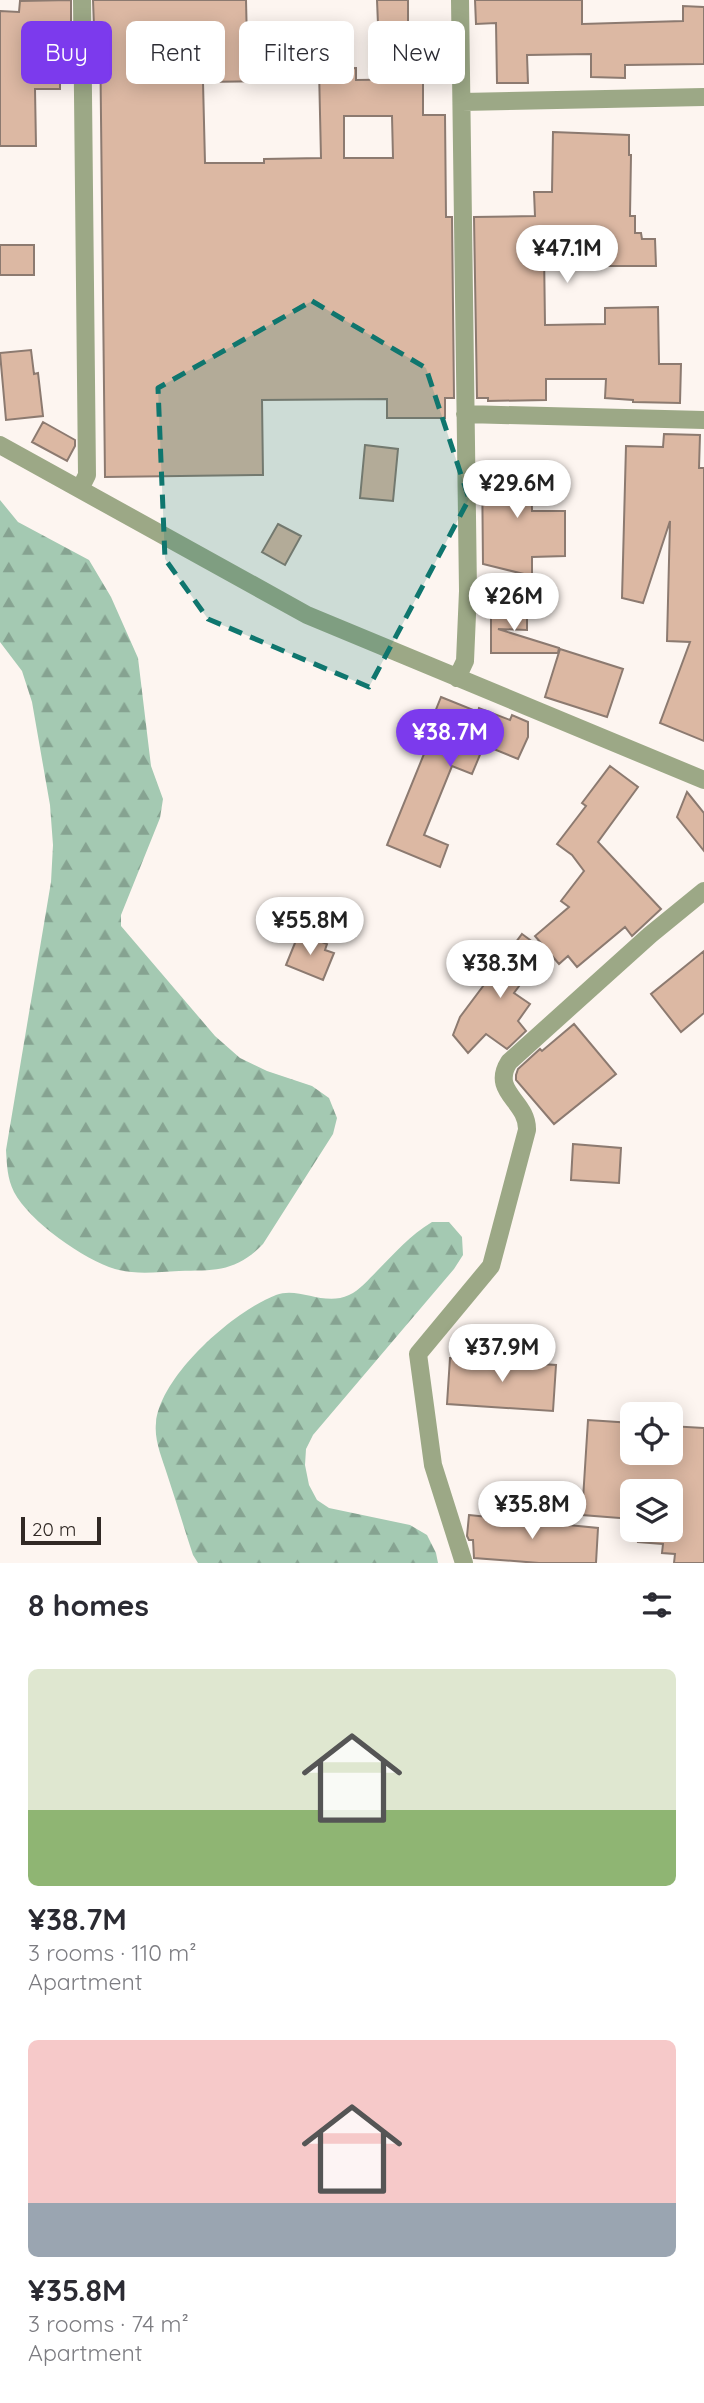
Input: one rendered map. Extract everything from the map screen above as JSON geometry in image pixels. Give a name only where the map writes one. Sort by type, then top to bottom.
[{"type":"street","points":[[80,489],[88,475],[82,0]]},
{"type":"street","points":[[457,678],[465,661],[468,591],[460,0]]},
{"type":"street","points":[[462,102],[704,97]]},
{"type":"street","points":[[466,414],[704,421]]},
{"type":"street","points":[[0,444],[307,615],[704,780]]},
{"type":"street","points":[[464,1563],[433,1465],[418,1354],[483,1278],[495,1254],[527,1130],[527,1119],[503,1082],[503,1071],[509,1062],[650,935],[704,891]]},
{"type":"highlighted area","points":[[312,301],[426,368],[469,499],[369,687],[208,619],[165,559],[158,388]]},
{"type":"green space","points":[[0,500],[18,522],[89,560],[111,597],[138,658],[151,766],[163,799],[160,818],[121,915],[121,926],[215,1036],[240,1058],[267,1071],[312,1086],[329,1098],[337,1118],[333,1134],[263,1244],[244,1260],[225,1268],[139,1273],[102,1264],[73,1248],[44,1227],[21,1203],[10,1182],[6,1150],[51,882],[53,845],[50,805],[32,702],[22,671],[0,642]]},
{"type":"green space","points":[[432,1222],[449,1222],[462,1237],[463,1255],[313,1435],[306,1449],[305,1465],[309,1485],[317,1500],[329,1508],[410,1525],[427,1535],[438,1563],[198,1563],[193,1555],[156,1436],[161,1405],[171,1385],[202,1347],[240,1315],[259,1303],[285,1293],[330,1299],[349,1295],[364,1285],[409,1239]]},
{"type":"building","points":[[71,0],[71,21],[21,21],[21,84],[60,84],[60,89],[35,89],[36,146],[0,146],[0,11],[19,12],[20,1]]},
{"type":"building","points":[[93,0],[246,0],[246,21],[239,21],[239,81],[225,82],[225,21],[126,21],[126,84],[203,84],[205,163],[264,163],[264,159],[321,158],[319,84],[354,84],[354,68],[356,80],[368,80],[368,84],[423,84],[423,115],[445,115],[446,217],[452,217],[454,398],[445,398],[445,418],[387,418],[387,399],[262,400],[263,475],[105,477],[101,84],[112,84],[112,21],[94,21]],"holes":[[[344,116],[392,116],[393,158],[344,158]]]},
{"type":"building","points":[[377,0],[408,0],[408,21],[378,21]]},
{"type":"building","points":[[475,0],[582,0],[582,24],[683,21],[683,6],[704,7],[704,64],[625,65],[625,78],[591,77],[591,54],[527,55],[528,83],[497,83],[496,23],[476,24]]},
{"type":"building","points":[[553,132],[629,135],[630,216],[635,216],[635,233],[641,233],[642,239],[655,239],[656,266],[603,266],[603,251],[544,251],[545,325],[605,324],[605,308],[658,307],[659,364],[681,364],[680,403],[633,402],[605,398],[606,379],[546,379],[546,400],[488,401],[488,398],[477,398],[474,217],[535,216],[534,192],[552,192]]},
{"type":"building","points":[[0,245],[34,245],[34,275],[0,275]]},
{"type":"building","points":[[31,350],[34,374],[38,373],[43,416],[6,420],[0,353]]},
{"type":"building","points":[[43,422],[75,440],[75,446],[67,461],[32,442]]},
{"type":"building","points":[[664,434],[700,435],[699,468],[704,468],[704,741],[660,723],[690,642],[667,641],[670,521],[643,603],[622,598],[626,446],[663,447]]},
{"type":"building","points":[[365,445],[398,449],[393,501],[360,498]]},
{"type":"building","points":[[482,463],[531,463],[532,511],[565,511],[565,556],[532,557],[532,576],[483,564]]},
{"type":"building","points":[[278,524],[301,536],[285,565],[262,552]]},
{"type":"building","points":[[491,607],[527,607],[527,630],[498,629],[559,648],[558,653],[491,653]]},
{"type":"building","points":[[560,649],[623,669],[607,717],[545,697]]},
{"type":"building","points":[[441,697],[478,712],[479,708],[510,720],[512,715],[528,722],[528,737],[518,759],[484,745],[472,774],[452,766],[424,835],[448,845],[440,867],[387,845],[424,754],[419,752]]},
{"type":"building","points":[[610,766],[638,787],[598,842],[661,909],[632,936],[625,927],[577,967],[568,956],[559,964],[535,936],[569,907],[561,901],[584,871],[572,855],[557,844],[586,806],[582,803]]},
{"type":"building","points":[[687,792],[704,813],[704,851],[677,817]]},
{"type":"building","points":[[299,933],[327,944],[325,950],[334,953],[323,980],[286,965]]},
{"type":"building","points":[[522,934],[545,951],[514,993],[530,1004],[518,1021],[526,1031],[507,1049],[486,1034],[468,1053],[453,1035],[460,1017]]},
{"type":"building","points":[[704,951],[704,1013],[681,1032],[651,994]]},
{"type":"building","points":[[574,1024],[616,1074],[554,1124],[516,1080],[516,1075],[518,1069],[540,1049],[542,1051]]},
{"type":"building","points":[[573,1144],[621,1148],[619,1183],[571,1180]]},
{"type":"building","points":[[450,1358],[556,1365],[553,1411],[447,1404]]},
{"type":"building","points":[[588,1420],[620,1422],[620,1465],[683,1465],[683,1427],[704,1428],[704,1563],[674,1563],[675,1554],[662,1553],[663,1544],[638,1542],[683,1542],[683,1479],[620,1479],[620,1518],[582,1515]]},
{"type":"building","points":[[469,1515],[598,1528],[596,1563],[539,1563],[474,1558],[473,1540],[469,1540],[467,1536]]}]
